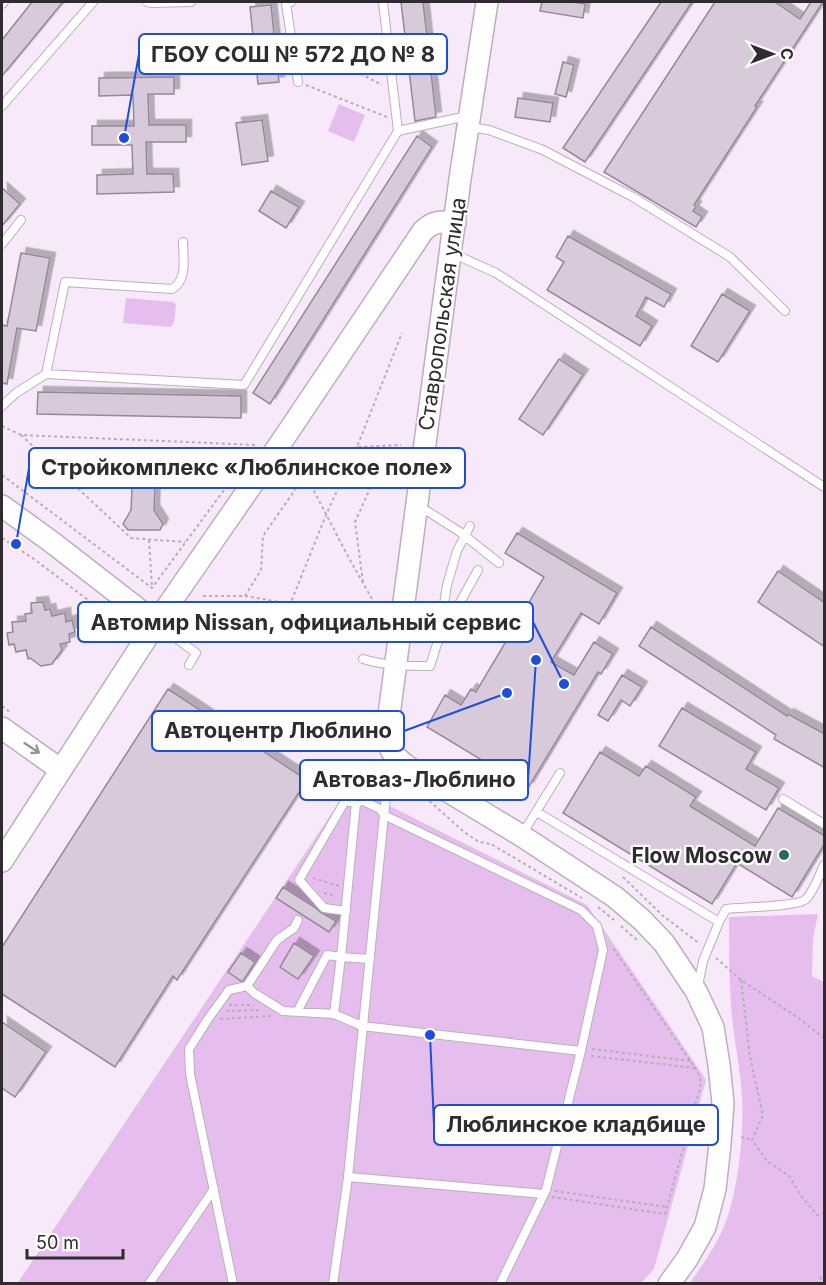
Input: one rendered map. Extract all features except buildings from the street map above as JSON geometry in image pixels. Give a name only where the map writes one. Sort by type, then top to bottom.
[{"type":"street","name":"Ставропольская улица","points":[[396,758],[388,743],[387,730],[460,179],[487,2]]},
{"type":"street","points":[[2,861],[156,623],[460,179]]},
{"type":"street","points":[[423,231],[434,222],[455,223]]},
{"type":"street","points":[[411,249],[416,246],[430,246],[450,260]]},
{"type":"street","points":[[2,506],[156,623]]},
{"type":"street","points":[[2,728],[61,770]]},
{"type":"street","points":[[396,758],[615,897],[664,943],[696,991],[713,1028],[719,1065],[723,1103],[720,1144],[715,1189],[705,1227],[687,1259],[669,1284]]},
{"type":"lane","points":[[2,106],[93,2]]},
{"type":"lane","points":[[147,2],[191,2]]},
{"type":"lane","points":[[291,2],[286,4],[298,82]]},
{"type":"lane","points":[[2,406],[16,393],[46,374],[244,385],[398,131],[383,2]]},
{"type":"lane","points":[[398,131],[468,121],[543,150],[633,197],[730,257],[785,311]]},
{"type":"lane","points":[[2,244],[21,220]]},
{"type":"lane","points":[[46,374],[65,282],[171,290],[176,287],[183,276],[183,242]]},
{"type":"lane","points":[[450,260],[506,279],[825,487]]},
{"type":"lane","points":[[415,511],[427,511],[465,535],[499,563]]},
{"type":"lane","points":[[363,659],[395,666],[430,666],[437,644],[447,585],[457,550],[470,526]]},
{"type":"lane","points":[[437,644],[478,570]]},
{"type":"lane","points":[[156,623],[196,653],[189,665]]},
{"type":"lane","points":[[333,1284],[348,1177],[388,773],[396,758]]},
{"type":"lane","points":[[522,836],[560,774]]},
{"type":"lane","points":[[783,799],[825,824]]},
{"type":"lane","points":[[346,911],[324,908],[299,880],[345,801],[356,803],[363,801],[380,809],[384,814],[580,910],[597,927],[603,950],[581,1051],[545,1192],[500,1284]]},
{"type":"lane","points":[[334,1014],[356,803]]},
{"type":"lane","points":[[537,813],[719,922]]},
{"type":"lane","points":[[696,991],[703,961],[726,909],[804,901],[825,865]]},
{"type":"lane","points":[[233,1284],[190,1074],[189,1049],[230,990],[246,986],[277,940],[294,928],[298,920]]},
{"type":"lane","points":[[297,1012],[327,956],[370,959]]},
{"type":"lane","points":[[683,970],[703,961]]},
{"type":"lane","points":[[246,986],[283,1011],[334,1014],[362,1026],[581,1051]]},
{"type":"lane","points":[[348,1177],[545,1192]]},
{"type":"lane","points":[[149,1284],[214,1190]]},
{"type":"path","points":[[291,38],[393,91]]},
{"type":"path","points":[[298,82],[397,121]]},
{"type":"path","points":[[285,617],[326,515],[357,447],[402,333]]},
{"type":"path","points":[[2,426],[21,435],[131,538],[185,542]]},
{"type":"path","points":[[21,435],[256,445],[152,588]]},
{"type":"path","points":[[245,596],[261,570],[263,536],[297,487],[303,470],[357,447],[400,445]]},
{"type":"path","points":[[357,447],[372,484],[355,522],[364,585]]},
{"type":"path","points":[[203,596],[245,596],[381,615],[296,460]]},
{"type":"path","points":[[2,475],[152,588]]},
{"type":"path","points":[[2,538],[34,559],[134,635]]},
{"type":"path","points":[[149,540],[152,588]]},
{"type":"path","points":[[302,875],[348,889]]},
{"type":"path","points":[[623,877],[662,915],[708,950],[741,980],[825,1038]]},
{"type":"path","points":[[307,889],[347,899]]},
{"type":"path","points":[[545,1192],[557,1199],[665,1214],[701,1084],[695,1068],[597,927]]},
{"type":"path","points":[[741,980],[750,1057],[763,1115],[753,1140]]},
{"type":"path","points":[[216,1008],[263,1005],[267,1001]]},
{"type":"path","points":[[216,1008],[272,1010],[276,1006]]},
{"type":"path","points":[[208,1019],[279,1016],[283,1011]]},
{"type":"path","points":[[581,1051],[690,1061]]},
{"type":"path","points":[[581,1051],[695,1068]]},
{"type":"path","points":[[741,1137],[753,1140],[767,1161],[789,1176],[801,1196],[817,1215],[825,1214]]},
{"type":"path","points":[[545,1192],[667,1207]]},
{"type":"path","points":[[816,1284],[825,1274]]},
{"type":"shaded area","points":[[339,104],[365,115],[354,142],[328,131]]},
{"type":"shaded area","points":[[126,298],[174,302],[176,305],[174,322],[171,327],[123,323]]},
{"type":"shaded area","points":[[350,786],[587,905],[706,1080],[654,1269],[641,1283],[17,1284]]},
{"type":"shaded area","points":[[818,914],[813,939],[812,976],[824,982],[824,1283],[690,1283],[726,1222],[733,1198],[741,1149],[742,1100],[731,1005],[729,917]]},
{"type":"place","name":"ГБОУ СОШ № 572 ДО № 8","points":[[124,138]]},
{"type":"place","name":"Стройкомплекс «Люблинское поле»","points":[[16,544]]},
{"type":"place","name":"Автоваз-Люблино","points":[[536,660]]},
{"type":"place","name":"Автомир Nissan, официальный сервис","points":[[564,684]]},
{"type":"place","name":"Автоцентр Люблино","points":[[507,693]]},
{"type":"place","name":"Flow Moscow","points":[[784,855]]},
{"type":"place","name":"Люблинское кладбище","points":[[430,1035]]}]
